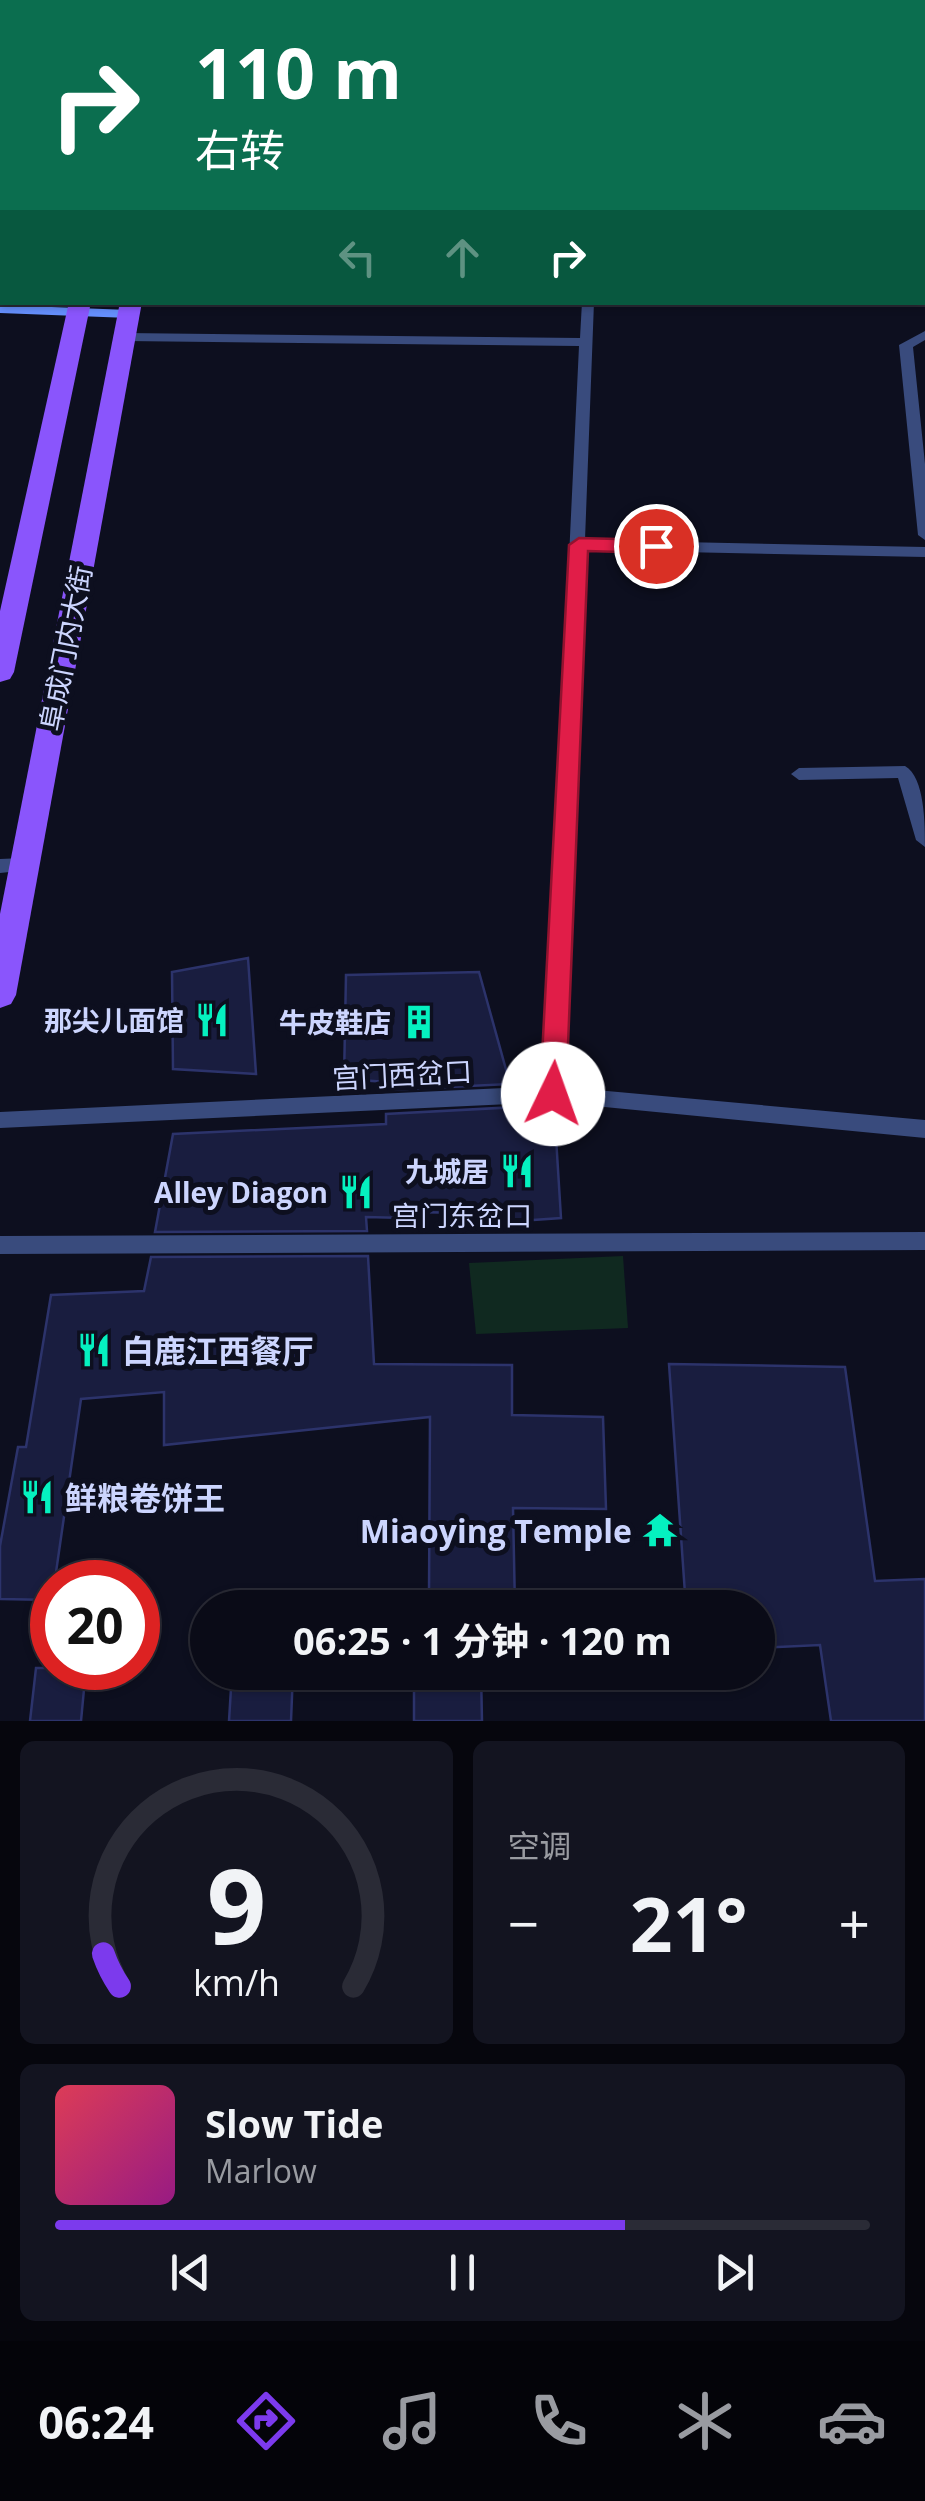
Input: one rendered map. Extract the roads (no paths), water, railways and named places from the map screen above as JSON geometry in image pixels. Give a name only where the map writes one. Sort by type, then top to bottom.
[{"type":"main road","points":[[0,672],[79,308]]},
{"type":"main road","points":[[0,309],[79,308],[128,318]]},
{"type":"main road","name":"阜成门内大街","points":[[0,994],[12,865],[128,318]]},
{"type":"lane","points":[[553,1094],[588,305]]},
{"type":"lane","points":[[128,318],[585,342]]},
{"type":"lane","points":[[925,334],[906,345],[925,535]]},
{"type":"lane","points":[[579,545],[925,552]]},
{"type":"lane","points":[[799,774],[905,772],[925,840]]},
{"type":"lane","name":"宫门西岔口","points":[[0,1120],[553,1094],[925,1129]]},
{"type":"lane","name":"宫门东岔口","points":[[0,1245],[925,1240]]},
{"type":"place","name":"那尖儿面馆","points":[[212,1020]]},
{"type":"place","name":"牛皮鞋店","points":[[419,1022]]},
{"type":"place","name":"九城居","points":[[517,1171]]},
{"type":"place","name":"Alley Diagon","points":[[356,1192]]},
{"type":"place","name":"白鹿江西餐厅","points":[[94,1350]]},
{"type":"place","name":"鲜粮卷饼王","points":[[37,1497]]},
{"type":"place","name":"Miaoying Temple","points":[[660,1530]]}]
